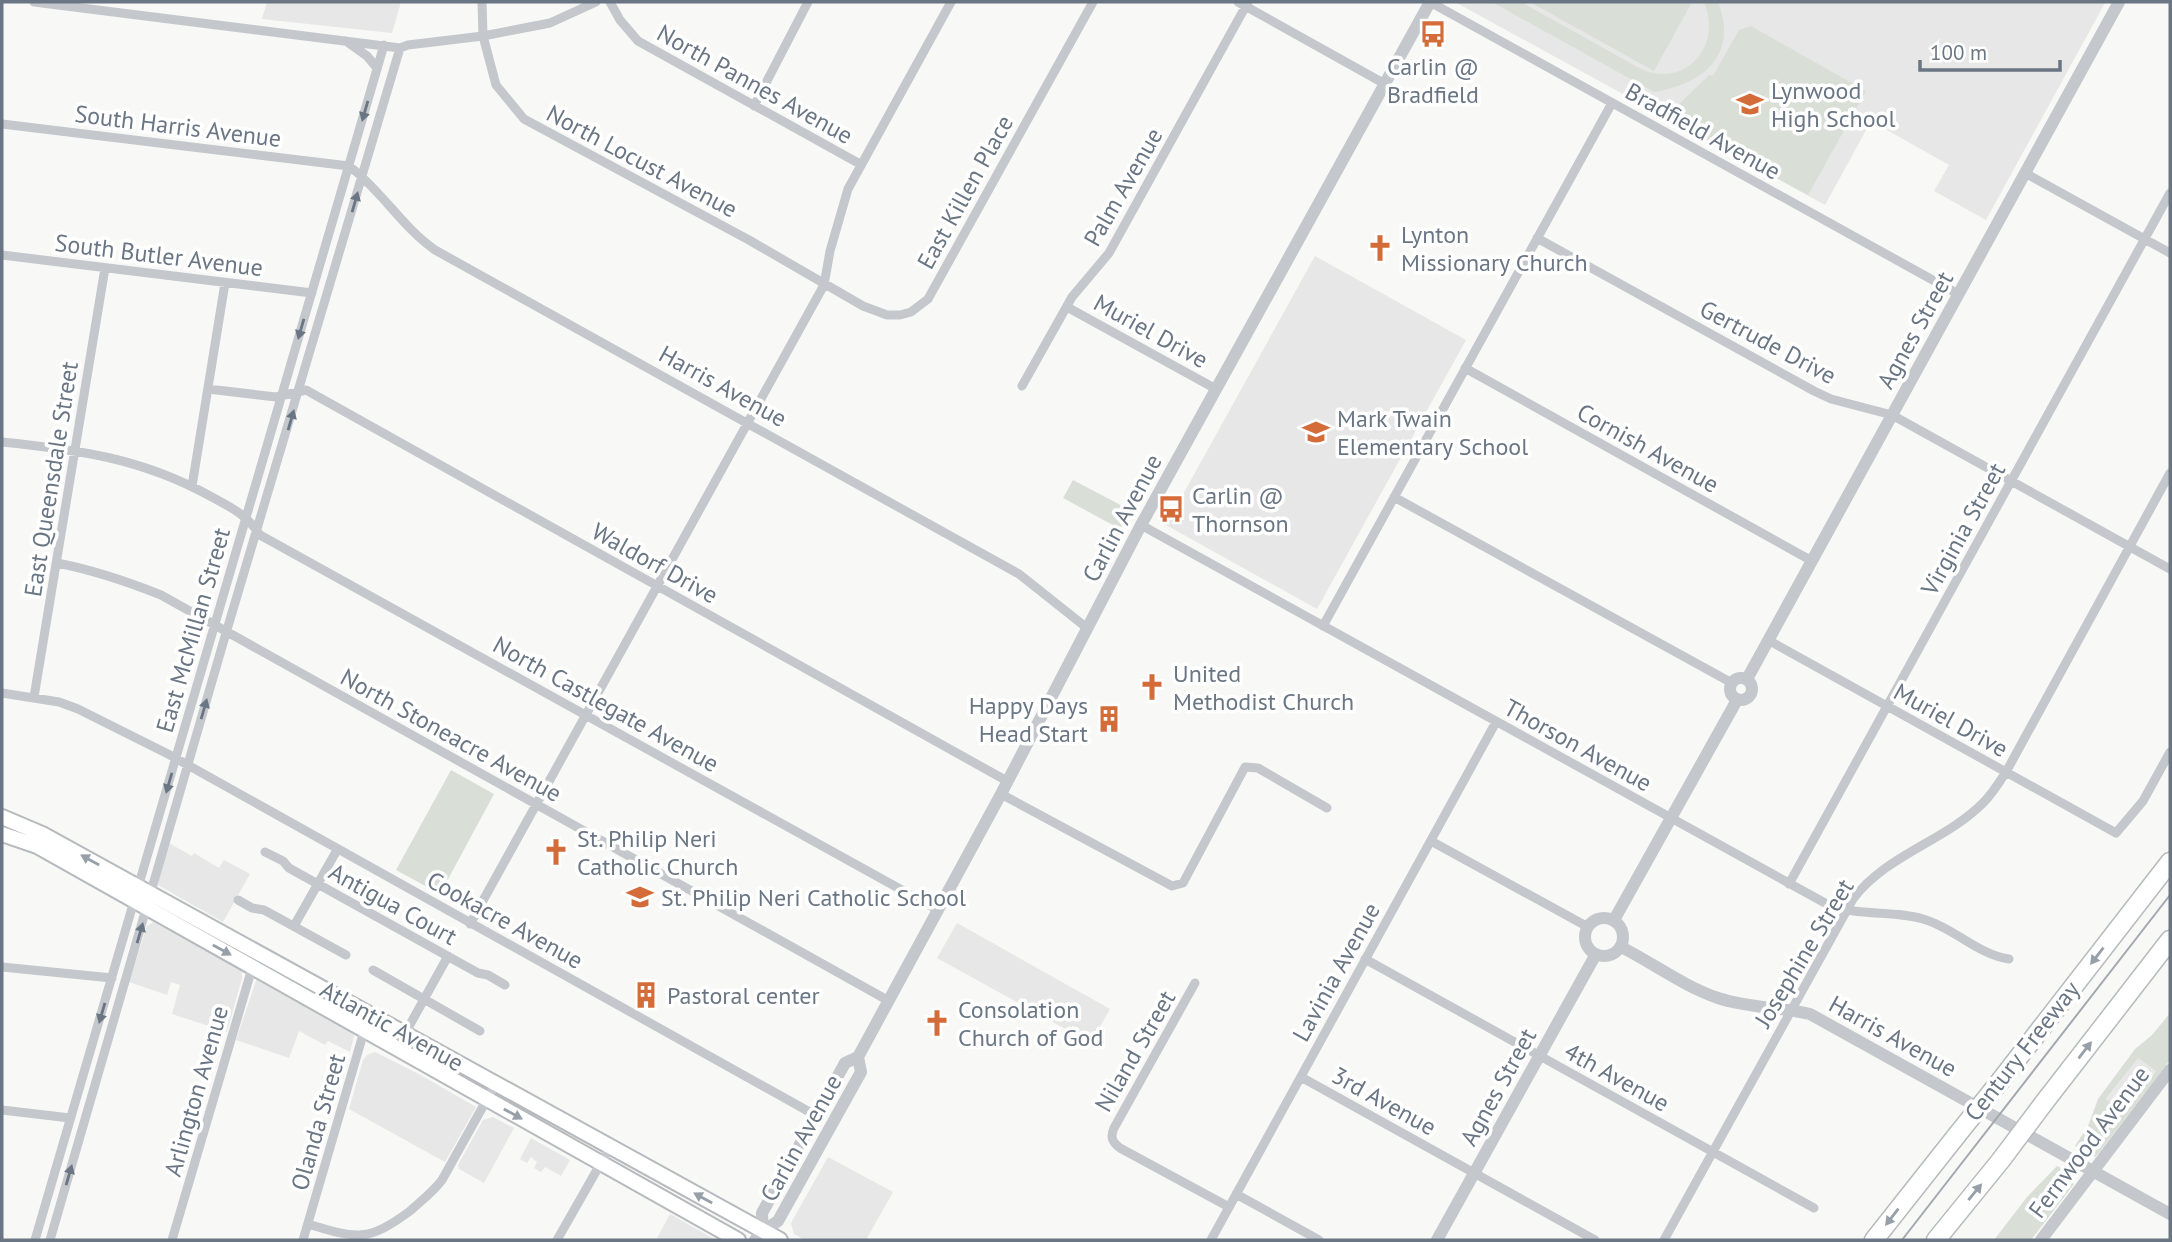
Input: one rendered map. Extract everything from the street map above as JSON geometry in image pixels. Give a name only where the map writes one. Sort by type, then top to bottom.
[{"type":"highway","name":"Century Freeway","points":[[1874,1240],[2170,862]]},
{"type":"highway","name":"Century Freeway","points":[[1936,1240],[2170,940]]},
{"type":"main road","name":"Atlantic Avenue","points":[[2,817],[32,828],[496,1083],[759,1236],[780,1240]]},
{"type":"main road","name":"Atlantic Avenue","points":[[2,834],[37,846],[738,1240]]},
{"type":"street","points":[[34,2],[400,48],[550,23],[596,2]]},
{"type":"street","points":[[482,2],[483,36]]},
{"type":"street","name":"North Pannes Avenue","points":[[610,2],[620,20],[638,41],[860,163]]},
{"type":"street","points":[[754,106],[808,2]]},
{"type":"street","points":[[470,923],[824,285],[848,189],[951,2]]},
{"type":"street","name":"East Killen Place","points":[[824,285],[863,306],[887,315],[911,312],[928,299],[1093,2]]},
{"type":"street","name":"Carlin Avenue","points":[[759,1236],[762,1213],[845,1063],[858,1057],[889,1001],[1001,794],[1141,525],[1430,2]]},
{"type":"street","name":"Bradfield Avenue","points":[[1430,2],[1958,294]]},
{"type":"street","name":"Agnes Street","points":[[1746,679],[2119,2]]},
{"type":"street","points":[[1244,3],[1385,83]]},
{"type":"street","name":"Palm Avenue","points":[[1023,386],[1072,297],[1109,253],[1244,3]]},
{"type":"street","name":"North Locust Avenue","points":[[483,36],[496,85],[524,119],[749,240],[824,285]]},
{"type":"street","points":[[344,40],[367,55],[377,68]]},
{"type":"street","name":"East McMillan Street","points":[[50,1240],[141,904],[176,759],[384,45]]},
{"type":"street","name":"East McMillan Street","points":[[35,1240],[112,978],[141,904],[187,766],[400,48]]},
{"type":"street","points":[[1323,626],[1612,103]]},
{"type":"street","name":"South Harris Avenue","points":[[2,124],[349,166]]},
{"type":"street","name":"Harris Avenue","points":[[349,166],[435,250],[1019,574],[1087,628]]},
{"type":"street","points":[[2025,173],[2170,253]]},
{"type":"street","name":"Virginia Street","points":[[1789,884],[2170,193]]},
{"type":"street","name":"Gertrude Drive","points":[[1537,238],[1814,391],[1831,399],[1892,415],[2170,569]]},
{"type":"street","name":"South Butler Avenue","points":[[2,255],[312,293]]},
{"type":"street","name":"East Queensdale Street","points":[[34,697],[105,268]]},
{"type":"street","points":[[192,486],[225,282]]},
{"type":"street","name":"Muriel Drive","points":[[1067,307],[1216,389]]},
{"type":"street","name":"Cornish Avenue","points":[[1465,368],[1812,561]]},
{"type":"street","points":[[208,389],[282,396],[299,391]]},
{"type":"street","name":"Waldorf Drive","points":[[299,391],[306,390],[1007,781]]},
{"type":"street","points":[[2,442],[75,450],[125,460],[163,473],[247,516],[257,530]]},
{"type":"street","name":"Josephine Street","points":[[1664,1240],[1856,895],[1874,876],[1983,803],[2006,772],[2170,473]]},
{"type":"street","points":[[1394,497],[1731,683]]},
{"type":"street","name":"Thorson Avenue","points":[[1141,525],[1825,903],[1846,911],[1922,919],[1941,926],[1996,956],[2009,959]]},
{"type":"street","name":"North Castlegate Avenue","points":[[257,530],[260,535],[938,910]]},
{"type":"street","name":"North Stoneacre Avenue","points":[[57,563],[124,580],[161,595],[889,1001]]},
{"type":"street","name":"Muriel Drive","points":[[1768,640],[2116,833],[2143,801],[2170,752]]},
{"type":"street","points":[[1731,683],[1740,678],[1746,679],[1753,687],[1752,694],[1746,699],[1737,700]]},
{"type":"street","points":[[1731,683],[1731,693],[1737,700]]},
{"type":"street","name":"Cookacre Avenue","points":[[2,693],[59,702],[78,709],[176,759],[816,1115]]},
{"type":"street","points":[[1614,920],[1737,700]]},
{"type":"street","name":"Lavinia Avenue","points":[[1211,1240],[1496,722]]},
{"type":"street","points":[[1001,794],[1159,881],[1177,887],[1184,883],[1242,771],[1248,766],[1258,768],[1327,808]]},
{"type":"street","points":[[1430,841],[1588,927]]},
{"type":"street","points":[[294,926],[337,850]]},
{"type":"street","name":"Antigua Court","points":[[265,852],[318,884],[505,985]]},
{"type":"street","points":[[238,900],[252,908],[264,910],[346,955]]},
{"type":"street","points":[[1596,919],[1614,920],[1623,935],[1620,947],[1606,956],[1595,954],[1585,940],[1588,927],[1596,919]]},
{"type":"street","name":"Harris Avenue","points":[[1620,947],[1721,999],[1810,1014],[2170,1214]]},
{"type":"street","name":"Arlington Avenue","points":[[172,1240],[254,968],[261,954]]},
{"type":"street","name":"Agnes Street","points":[[1437,1240],[1595,954]]},
{"type":"street","points":[[397,1048],[448,956]]},
{"type":"street","name":"4th Avenue","points":[[1365,959],[1814,1208]]},
{"type":"street","points":[[2,967],[112,978]]},
{"type":"street","points":[[373,970],[480,1031]]},
{"type":"street","name":"Niland Street","points":[[1195,984],[1114,1128],[1112,1139],[1120,1148],[1229,1207]]},
{"type":"street","name":"Olanda Street","points":[[303,1240],[366,1031],[374,1016]]},
{"type":"street","name":"Carlin Avenue","points":[[759,1236],[778,1221],[855,1083],[861,1072],[858,1057]]},
{"type":"street","name":"Fernwood Avenue","points":[[2040,1240],[2170,1070]]},
{"type":"street","name":"3rd Avenue","points":[[1301,1077],[1595,1240]]},
{"type":"street","points":[[308,1224],[348,1236],[362,1237],[380,1233],[392,1226],[438,1185],[496,1083]]},
{"type":"street","points":[[2,1110],[70,1118]]},
{"type":"street","points":[[557,1240],[610,1147]]},
{"type":"street","points":[[1236,1194],[1320,1240]]},
{"type":"shaded area","points":[[267,2],[401,2],[392,33],[262,19]]},
{"type":"shaded area","points":[[1455,2],[2105,3],[1986,220],[1934,191],[1949,165],[1871,121],[1825,205]]},
{"type":"shaded area","points":[[1492,2],[1521,2],[1641,69],[1657,74],[1686,68],[1704,47],[1709,18],[1704,2],[1718,2],[1724,38],[1720,52],[1701,74],[1687,82],[1654,92]]},
{"type":"shaded area","points":[[1530,2],[1692,2],[1654,71]]},
{"type":"shaded area","points":[[1751,26],[1866,91],[1808,195],[1666,117],[1709,75],[1713,76],[1739,30]]},
{"type":"shaded area","name":"Mark Twain Elementary School","points":[[1315,256],[1466,340],[1317,609],[1166,525]]},
{"type":"shaded area","points":[[1073,480],[1130,510],[1120,529],[1063,498]]},
{"type":"shaded area","points":[[451,770],[494,794],[440,894],[396,870]]},
{"type":"shaded area","points":[[167,842],[192,856],[194,853],[219,868],[224,860],[250,874],[223,922],[158,885]]},
{"type":"shaded area","points":[[153,922],[242,971],[227,1032],[172,1014],[180,985],[171,982],[167,995],[129,982],[147,926]]},
{"type":"shaded area","points":[[957,923],[1110,1009],[1091,1043],[937,958]]},
{"type":"shaded area","points":[[257,978],[350,1030],[354,1036],[350,1052],[328,1041],[325,1045],[299,1031],[289,1058],[236,1040]]},
{"type":"shaded area","points":[[2170,1013],[2170,1060],[2095,1157],[2075,1146],[2088,1126],[2098,1099],[2135,1049],[2152,1035]],"holes":[[[2138,1058],[2156,1071],[2124,1113],[2106,1099]]]},
{"type":"shaded area","points":[[375,1052],[476,1107],[445,1162],[349,1109],[363,1060]]},
{"type":"shaded area","points":[[2138,1057],[2156,1071],[2124,1114],[2106,1100]]},
{"type":"shaded area","points":[[493,1117],[514,1128],[484,1183],[459,1169],[458,1165],[483,1120]]},
{"type":"shaded area","points":[[531,1138],[570,1160],[561,1176],[545,1167],[541,1172],[534,1168],[537,1162],[531,1157],[527,1163],[520,1159]]},
{"type":"shaded area","points":[[828,1157],[893,1192],[866,1240],[805,1240],[794,1234],[791,1223]]},
{"type":"shaded area","points":[[2057,1166],[2069,1172],[2070,1181],[2074,1184],[2031,1240],[1994,1240],[2027,1197]]},
{"type":"shaded area","points":[[670,1214],[716,1240],[656,1240]]},
{"type":"tram line","points":[[1902,1240],[2170,895]]},
{"type":"place","name":"Carlin @ Bradfield","points":[[1433,34]]},
{"type":"place","name":"Lynwood High School","points":[[1750,104]]},
{"type":"place","name":"Lynton Missionary Church","points":[[1380,248]]},
{"type":"place","name":"Mark Twain Elementary School","points":[[1316,432]]},
{"type":"place","name":"Carlin @ Thornson","points":[[1171,509]]},
{"type":"place","name":"United Methodist Church","points":[[1152,687]]},
{"type":"place","name":"Happy Days Head Start","points":[[1109,719]]},
{"type":"place","name":"St. Philip Neri Catholic Church","points":[[556,852]]},
{"type":"place","name":"St. Philip Neri Catholic School","points":[[640,897]]},
{"type":"place","name":"Pastoral center","points":[[646,995]]},
{"type":"place","name":"Consolation Church of God","points":[[937,1023]]}]
